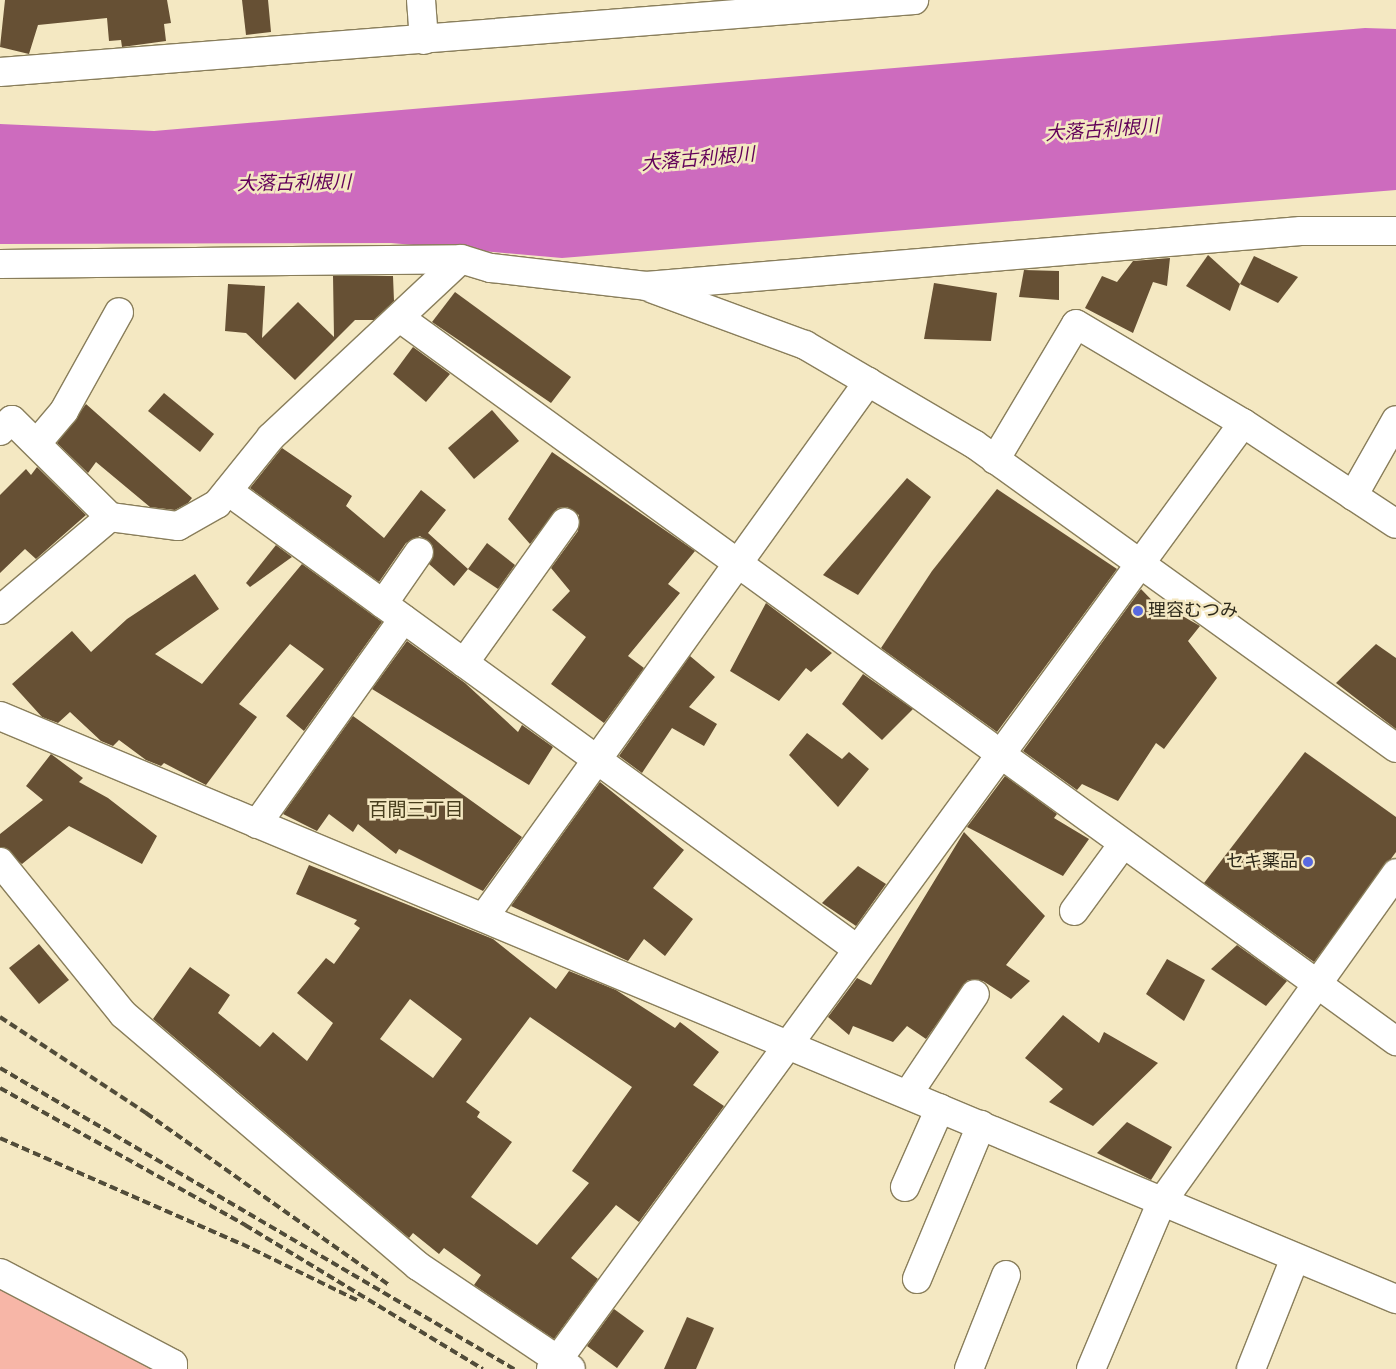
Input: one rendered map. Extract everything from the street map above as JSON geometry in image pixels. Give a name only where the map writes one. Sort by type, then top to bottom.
[{"type":"street","points":[[421,0],[424,40]]},
{"type":"street","points":[[0,72],[424,40],[646,9],[900,1]]},
{"type":"street","points":[[0,264],[461,259],[491,268],[646,286],[1302,231],[1396,231]]},
{"type":"street","points":[[0,431],[12,420],[110,516],[178,526],[217,504],[272,437],[461,259]]},
{"type":"street","points":[[646,286],[805,345],[995,460],[1396,748]]},
{"type":"street","points":[[37,443],[64,411],[119,312]]},
{"type":"street","points":[[400,318],[736,566],[1396,1041]]},
{"type":"street","points":[[995,460],[1076,324],[1243,423],[1396,524]]},
{"type":"street","points":[[484,918],[868,382]]},
{"type":"street","points":[[1353,496],[1396,420]]},
{"type":"street","points":[[0,862],[123,1014],[418,1266],[560,1366],[789,1042],[1138,563],[1243,423]]},
{"type":"street","points":[[228,491],[857,949]]},
{"type":"street","points":[[0,610],[110,516]]},
{"type":"street","points":[[464,663],[564,522]]},
{"type":"street","points":[[257,824],[393,612],[419,552]]},
{"type":"street","points":[[0,716],[484,918],[789,1042],[1161,1203],[1396,1299]]},
{"type":"street","points":[[1074,911],[1123,844]]},
{"type":"street","points":[[1092,1369],[1161,1203],[1396,873]]},
{"type":"street","points":[[908,1094],[975,994]]},
{"type":"street","points":[[905,1187],[940,1108]]},
{"type":"street","points":[[917,1279],[981,1125]]},
{"type":"street","points":[[1251,1369],[1295,1258]]},
{"type":"street","points":[[0,1273],[173,1364],[173,1369]]},
{"type":"street","points":[[968,1369],[1006,1276]]},
{"type":"shaded area","points":[[0,1288],[150,1366],[151,1369],[0,1369]]},
{"type":"water","name":"大落古利根川","points":[[1365,28],[1396,29],[1396,190],[562,258],[391,243],[0,244],[0,124],[154,131]]},
{"type":"building","points":[[5,0],[167,0],[171,23],[164,24],[166,41],[122,47],[121,40],[109,41],[107,18],[38,25],[29,54],[0,47]]},
{"type":"building","points":[[242,0],[268,0],[271,32],[246,35]]},
{"type":"building","points":[[1208,255],[1240,284],[1230,311],[1186,286]]},
{"type":"building","points":[[1254,256],[1298,277],[1278,303],[1240,284]]},
{"type":"building","points":[[1170,258],[1167,286],[1153,282],[1133,333],[1085,308],[1102,276],[1117,282],[1133,261]]},
{"type":"building","points":[[1024,270],[1059,271],[1059,300],[1019,297]]},
{"type":"building","points":[[333,276],[393,276],[394,301],[374,320],[355,320],[295,380],[246,333],[225,331],[228,284],[265,286],[262,338],[298,302],[334,337]]},
{"type":"building","points":[[934,283],[997,293],[991,341],[924,339]]},
{"type":"building","points":[[455,292],[571,377],[551,403],[432,322]]},
{"type":"building","points":[[413,347],[450,374],[426,402],[393,374]]},
{"type":"building","points":[[164,393],[214,434],[200,452],[148,411]]},
{"type":"building","points":[[86,404],[192,498],[188,503],[175,510],[150,507],[96,462],[88,473],[57,443]]},
{"type":"building","points":[[492,410],[519,441],[474,479],[448,448]]},
{"type":"building","points":[[282,448],[352,496],[346,506],[384,538],[421,490],[446,510],[428,533],[468,569],[454,586],[429,564],[433,546],[420,536],[406,543],[379,582],[250,488]]},
{"type":"building","points":[[552,452],[695,551],[668,584],[680,593],[628,656],[644,668],[604,723],[551,684],[586,637],[552,610],[570,591],[551,568],[578,531],[579,515],[567,507],[558,508],[530,544],[508,519]]},
{"type":"building","points":[[37,467],[86,515],[36,559],[25,549],[0,573],[0,495],[26,469],[31,475]]},
{"type":"building","points":[[907,478],[931,497],[858,595],[823,575]]},
{"type":"building","points":[[997,489],[1117,569],[997,732],[881,648],[932,571]]},
{"type":"building","points":[[487,543],[515,565],[498,589],[468,569]]},
{"type":"building","points":[[276,545],[292,557],[250,587],[246,583]]},
{"type":"building","points":[[302,564],[382,622],[304,731],[286,716],[324,669],[290,644],[239,704],[257,717],[206,785],[164,763],[161,766],[146,760],[119,740],[113,746],[101,741],[70,712],[58,723],[42,717],[12,684],[72,631],[91,652],[127,619],[195,574],[219,609],[155,654],[202,684]]},
{"type":"building","points":[[1141,589],[1167,616],[1172,610],[1200,626],[1188,641],[1217,678],[1164,749],[1156,743],[1118,801],[1082,784],[1077,790],[1023,751]]},
{"type":"building","points":[[766,603],[832,653],[811,672],[806,668],[779,701],[730,671]]},
{"type":"building","points":[[407,641],[465,683],[518,732],[522,725],[553,747],[529,785],[372,689]]},
{"type":"building","points":[[1376,644],[1396,658],[1396,729],[1336,683]]},
{"type":"building","points":[[690,656],[715,677],[689,707],[717,724],[704,746],[672,728],[642,773],[619,756]]},
{"type":"building","points":[[863,674],[913,709],[882,740],[842,704]]},
{"type":"building","points":[[353,716],[522,837],[483,891],[399,849],[396,854],[358,824],[353,832],[329,814],[317,831],[283,814]]},
{"type":"building","points":[[807,733],[842,759],[849,752],[869,769],[838,807],[789,755]]},
{"type":"building","points":[[1305,752],[1396,817],[1396,852],[1314,962],[1204,883]]},
{"type":"building","points":[[51,754],[83,778],[79,782],[108,798],[157,836],[142,864],[69,826],[22,864],[0,847],[0,834],[43,800],[26,786]]},
{"type":"building","points":[[1005,776],[1057,814],[1054,818],[1089,839],[1063,876],[967,827]]},
{"type":"building","points":[[600,782],[684,850],[653,888],[693,919],[665,956],[644,939],[628,961],[511,906]]},
{"type":"building","points":[[964,832],[1045,916],[1006,965],[1030,981],[1011,999],[983,981],[968,980],[926,1039],[907,1026],[893,1042],[853,1026],[849,1035],[828,1017],[857,978],[871,985]]},
{"type":"building","points":[[309,865],[493,939],[556,989],[569,971],[616,990],[675,1028],[680,1022],[719,1052],[693,1085],[724,1106],[639,1222],[616,1205],[571,1258],[598,1279],[554,1339],[474,1285],[481,1275],[444,1248],[439,1254],[413,1233],[409,1238],[153,1019],[190,967],[230,995],[218,1013],[260,1047],[273,1032],[307,1061],[333,1023],[297,993],[326,958],[334,964],[360,928],[354,924],[357,920],[296,894]],"holes":[[[410,999],[462,1039],[433,1078],[380,1039]],[[530,1017],[632,1087],[572,1171],[589,1183],[537,1245],[471,1197],[512,1142],[477,1117],[480,1112],[466,1102]]]},
{"type":"building","points":[[858,866],[886,884],[856,926],[822,903]]},
{"type":"building","points":[[39,944],[69,980],[39,1004],[9,968]]},
{"type":"building","points":[[1237,945],[1287,981],[1266,1006],[1211,969]]},
{"type":"building","points":[[1167,959],[1205,980],[1184,1021],[1146,994]]},
{"type":"building","points":[[1063,1015],[1099,1043],[1104,1032],[1158,1063],[1093,1126],[1049,1102],[1063,1089],[1025,1058]]},
{"type":"building","points":[[1127,1122],[1172,1147],[1151,1180],[1097,1153]]},
{"type":"building","points":[[614,1309],[644,1331],[617,1368],[587,1346]]},
{"type":"building","points":[[687,1317],[714,1328],[696,1369],[664,1369]]},
{"type":"railway","points":[[0,1017],[146,1113],[389,1285]]},
{"type":"railway","points":[[0,1068],[514,1369]]},
{"type":"railway","points":[[0,1088],[245,1225],[483,1369]]},
{"type":"railway","points":[[0,1138],[242,1244],[359,1301]]},
{"type":"place","name":"理容むつみ","points":[[1138,611]]},
{"type":"place","name":"セキ薬品","points":[[1308,862]]},
{"type":"district","name":"百間三丁目","points":[[416,811]]}]
